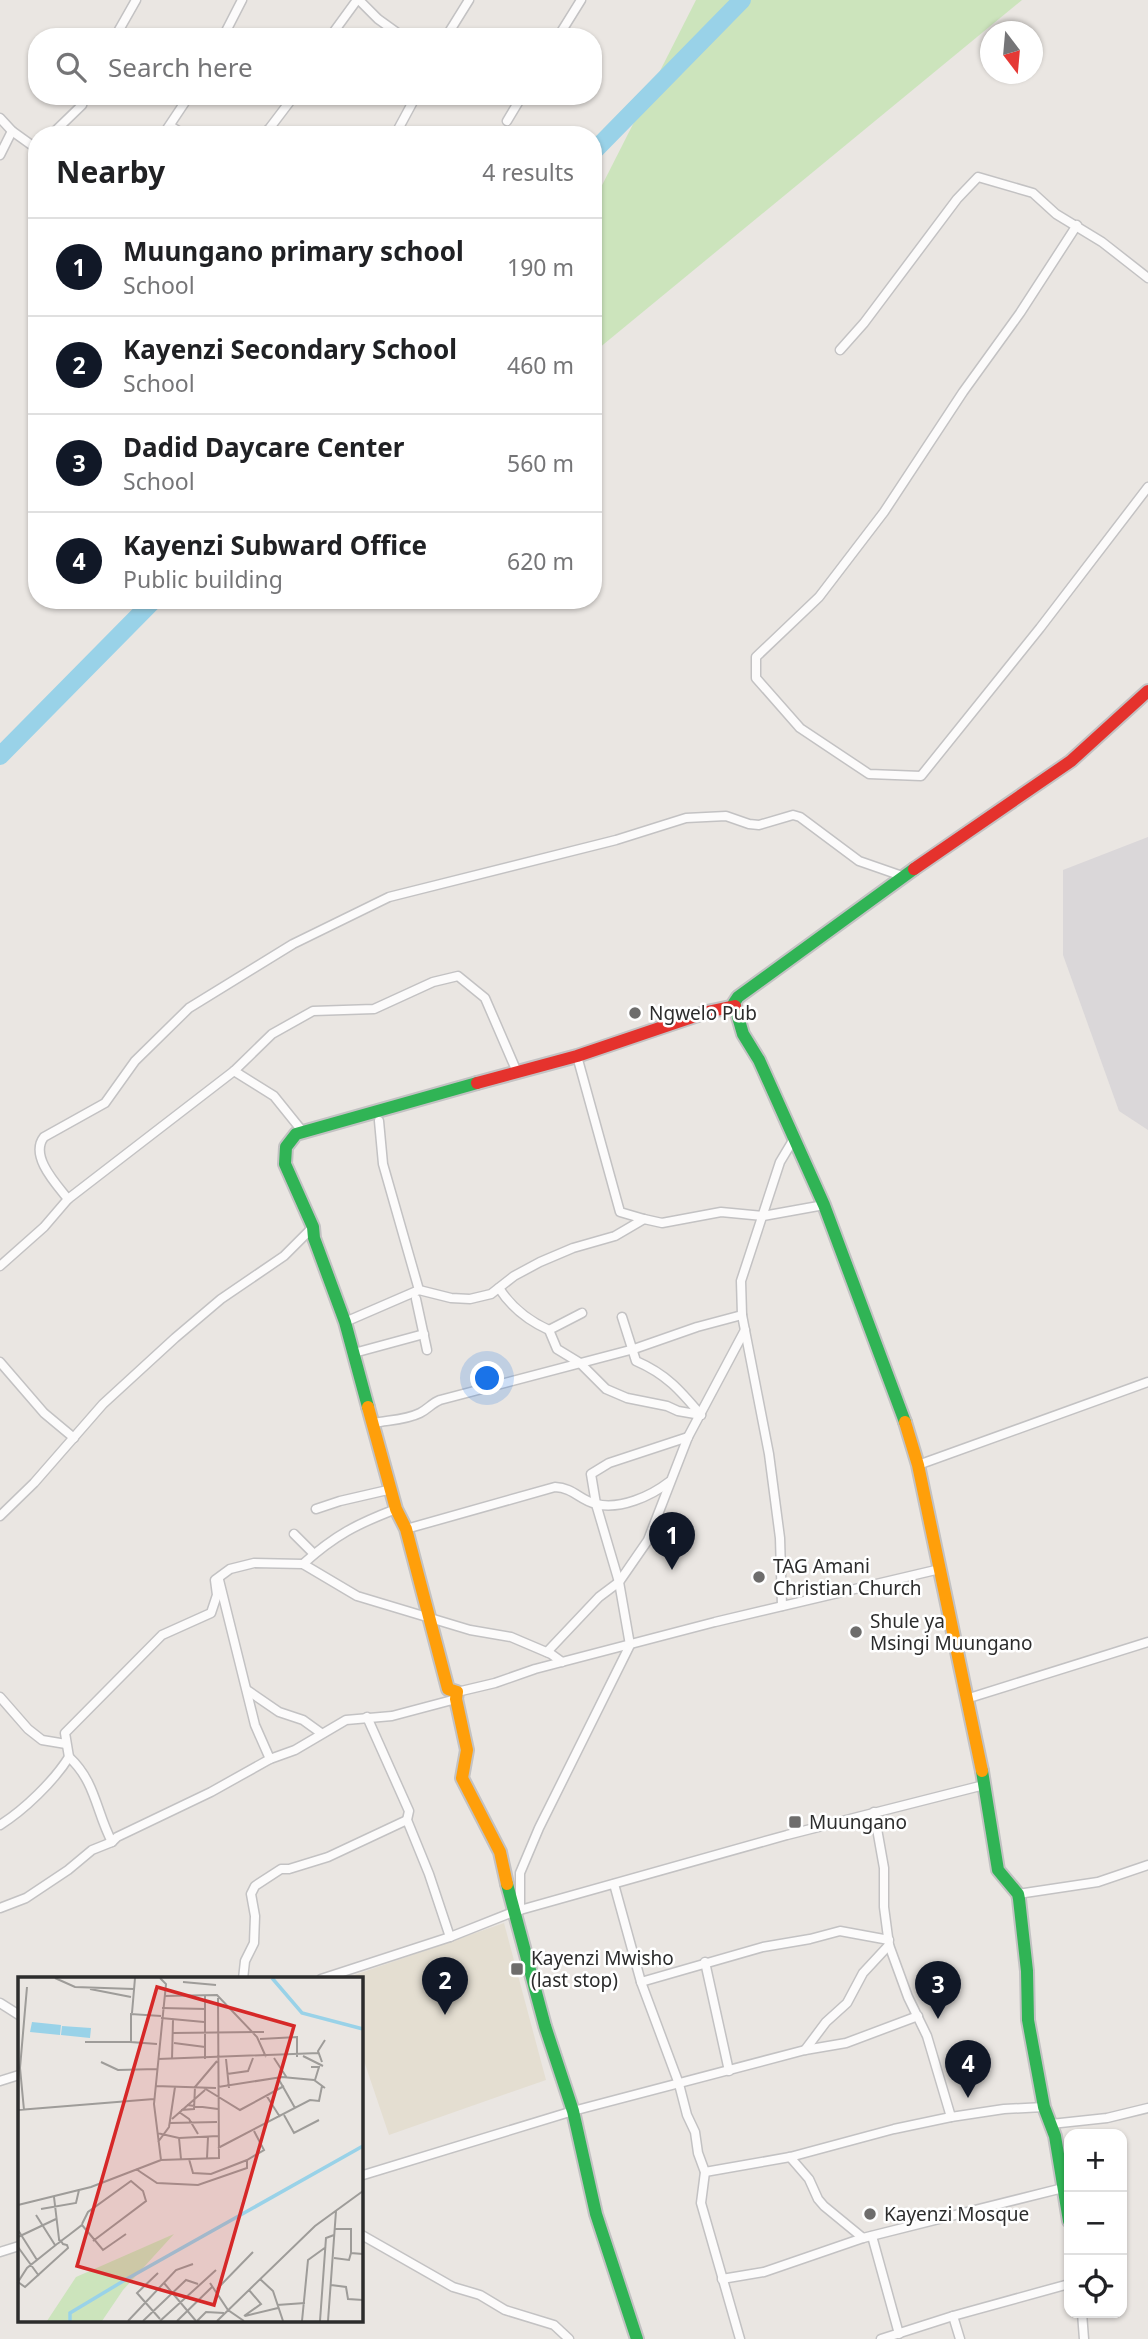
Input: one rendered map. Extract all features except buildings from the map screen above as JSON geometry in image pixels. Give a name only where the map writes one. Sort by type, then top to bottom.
[{"type":"street","points":[[120,28],[136,0]]},
{"type":"street","points":[[228,28],[243,0]]},
{"type":"street","points":[[337,28],[358,0],[390,28]]},
{"type":"street","points":[[452,28],[469,0]]},
{"type":"street","points":[[564,28],[582,0]]},
{"type":"street","points":[[60,126],[82,105]]},
{"type":"street","points":[[170,126],[183,105]]},
{"type":"street","points":[[272,126],[287,105]]},
{"type":"street","points":[[401,126],[411,105]]},
{"type":"street","points":[[507,121],[517,105]]},
{"type":"street","points":[[0,118],[12,131],[28,140]]},
{"type":"street","points":[[0,155],[12,131]]},
{"type":"street","points":[[840,350],[871,314],[957,199],[978,177],[1033,193],[1056,214],[1119,254],[1148,278]]},
{"type":"street","points":[[1077,225],[884,512],[819,597],[756,657],[756,678],[800,728],[869,774],[921,776],[1040,628],[1148,487]]},
{"type":"street","points":[[1064,2194],[1028,2020],[1027,1971],[1018,1894],[996,1864],[984,1785],[918,1465],[906,1425],[824,1205],[759,1060],[743,1034],[735,1006],[738,997],[764,976],[1071,761],[1148,691]]},
{"type":"street","points":[[68,1199],[47,1172],[40,1147],[44,1137],[105,1103],[135,1061],[189,1008],[293,944],[388,897],[616,841],[686,818],[710,816],[726,816],[759,825],[793,816],[800,817],[859,861],[905,877]]},
{"type":"street","points":[[0,1266],[44,1227],[68,1199],[234,1071],[272,1034],[313,1011],[373,1009],[432,982],[458,976],[485,998],[517,1072]]},
{"type":"street","points":[[637,2339],[596,2214],[573,2111],[545,2026],[500,1852],[462,1777],[467,1750],[456,1695],[448,1689],[406,1529],[396,1508],[345,1322],[314,1238],[313,1227],[285,1164],[284,1155],[287,1142],[296,1134],[577,1056],[707,1012],[735,1006]]},
{"type":"street","points":[[577,1056],[620,1212],[662,1223],[720,1212],[762,1216],[824,1205]]},
{"type":"street","points":[[234,1071],[274,1096],[303,1132]]},
{"type":"street","points":[[379,1121],[383,1164],[418,1295],[427,1350]]},
{"type":"street","points":[[782,1606],[780,1538],[769,1454],[741,1315],[741,1281],[779,1162],[795,1137]]},
{"type":"street","points":[[345,1322],[418,1295],[470,1299],[491,1294],[514,1276],[540,1262],[573,1248],[615,1236],[644,1219]]},
{"type":"street","points":[[0,1516],[34,1483],[103,1404],[220,1299],[284,1256],[313,1227]]},
{"type":"street","points":[[499,1289],[506,1299],[533,1323],[549,1331],[557,1349],[580,1363],[606,1389],[627,1398],[701,1415]]},
{"type":"street","points":[[549,1331],[582,1313]]},
{"type":"street","points":[[374,1423],[410,1417],[440,1399],[631,1350],[741,1315]]},
{"type":"street","points":[[622,1317],[636,1361],[657,1370],[677,1386],[701,1415]]},
{"type":"street","points":[[547,1652],[593,1602],[619,1582],[648,1540],[688,1437],[745,1330]]},
{"type":"street","points":[[354,1353],[424,1334]]},
{"type":"street","points":[[0,1362],[44,1413],[74,1438]]},
{"type":"street","points":[[918,1465],[1148,1382]]},
{"type":"street","points":[[517,1911],[520,1873],[534,1839],[630,1646],[619,1582],[596,1504],[591,1474],[608,1463],[688,1437]]},
{"type":"street","points":[[406,1529],[555,1487],[566,1488],[596,1504],[620,1503],[655,1492],[669,1482]]},
{"type":"street","points":[[316,1509],[392,1489]]},
{"type":"street","points":[[303,1564],[327,1542],[355,1525],[396,1508]]},
{"type":"street","points":[[294,1534],[314,1553]]},
{"type":"street","points":[[112,1842],[102,1824],[95,1796],[83,1770],[69,1757],[65,1733],[162,1635],[211,1613],[217,1595],[215,1580],[230,1569],[254,1563],[303,1564],[357,1596],[470,1630],[511,1637],[547,1652],[562,1662]]},
{"type":"street","points":[[2,1906],[26,1898],[92,1850],[211,1792],[270,1759],[295,1750],[345,1720],[392,1716],[562,1662],[940,1569]]},
{"type":"street","points":[[219,1578],[256,1725],[270,1759]]},
{"type":"street","points":[[966,1699],[1148,1643]]},
{"type":"street","points":[[247,1690],[279,1712],[303,1720],[321,1733]]},
{"type":"street","points":[[0,1697],[28,1729],[43,1740],[66,1744]]},
{"type":"street","points":[[367,1717],[409,1811],[407,1821],[429,1874],[450,1937]]},
{"type":"street","points":[[0,1825],[10,1819],[60,1772],[69,1757]]},
{"type":"street","points":[[327,1977],[450,1937],[517,1911],[874,1812],[984,1785]]},
{"type":"street","points":[[874,1812],[884,1868],[884,1907],[889,1943],[908,1997],[926,2036],[951,2117]]},
{"type":"street","points":[[243,1977],[245,1961],[254,1943],[255,1916],[251,1894],[255,1886],[281,1869],[328,1857],[407,1821]]},
{"type":"street","points":[[1018,1894],[1098,1882],[1148,1865]]},
{"type":"street","points":[[614,1884],[641,1982],[680,2084],[705,2172],[701,2203],[740,2339]]},
{"type":"street","points":[[641,1982],[705,1962],[840,1931],[889,1943]]},
{"type":"street","points":[[805,2050],[826,2022],[847,2003],[863,1973],[889,1943]]},
{"type":"street","points":[[705,1962],[729,2071]]},
{"type":"street","points":[[0,2003],[18,2014]]},
{"type":"street","points":[[362,2175],[573,2111],[805,2050],[837,2046],[918,2016]]},
{"type":"street","points":[[0,2081],[18,2075]]},
{"type":"street","points":[[705,2172],[790,2157],[951,2117],[1004,2109],[1044,2107]]},
{"type":"street","points":[[1051,2124],[1107,2118],[1148,2108]]},
{"type":"street","points":[[790,2157],[804,2172],[817,2199],[867,2237],[899,2334]]},
{"type":"street","points":[[722,2279],[764,2272],[867,2237],[1063,2188]]},
{"type":"street","points":[[362,2235],[453,2287],[480,2295],[505,2310],[554,2325],[569,2339]]},
{"type":"street","points":[[0,2252],[18,2246]]},
{"type":"street","points":[[881,2339],[1064,2285]]},
{"type":"street","points":[[953,2316],[960,2339]]},
{"type":"street","points":[[1082,2318],[1084,2339]]},
{"type":"shaded area","points":[[1148,837],[1148,1130],[1119,1111],[1063,955],[1063,870]]},
{"type":"shaded area","points":[[504,1923],[546,2080],[389,2135],[362,2055],[362,1977],[349,1977]]},
{"type":"green space","points":[[696,0],[1022,0],[996,21],[980,21],[980,35],[602,346],[602,185]]},
{"type":"waterway","points":[[602,143],[742,0]]},
{"type":"waterway","points":[[0,756],[145,609]]},
{"type":"traffic: fast","points":[[905,1422],[824,1205],[759,1060],[743,1034],[734,1003],[738,997],[914,869]]},
{"type":"traffic: fast","points":[[368,1407],[345,1322],[314,1238],[313,1227],[285,1164],[286,1147],[296,1134],[477,1083]]},
{"type":"traffic: fast","points":[[982,1771],[998,1870],[1018,1894],[1019,1899],[1027,1971],[1028,2020],[1044,2107],[1055,2136],[1064,2192]]},
{"type":"traffic: fast","points":[[507,1884],[545,2026],[573,2111],[596,2214],[637,2339]]},
{"type":"traffic: slow","points":[[368,1407],[396,1509],[406,1529],[448,1689],[457,1692],[456,1699],[467,1750],[462,1778],[500,1852],[507,1884]]},
{"type":"traffic: slow","points":[[905,1422],[918,1465],[982,1771]]},
{"type":"traffic: jam","points":[[914,869],[1071,761],[1148,691]]},
{"type":"traffic: jam","points":[[477,1083],[577,1056],[707,1012],[735,1006]]},
{"type":"place","name":"Ngwelo Pub","points":[[635,1013]]},
{"type":"place","name":"Muungano primary school","points":[[672,1570]]},
{"type":"place","name":"TAG Amani Christian Church","points":[[759,1577]]},
{"type":"place","name":"Shule ya Msingi Muungano","points":[[856,1632]]},
{"type":"place","name":"Muungano","points":[[795,1822]]},
{"type":"place","name":"Kayenzi Mwisho (last stop)","points":[[517,1969]]},
{"type":"place","name":"Kayenzi Secondary School","points":[[445,2015]]},
{"type":"place","name":"Dadid Daycare Center","points":[[938,2019]]},
{"type":"place","name":"Kayenzi Subward Office","points":[[968,2098]]},
{"type":"place","name":"Kayenzi Mosque","points":[[870,2214]]}]
